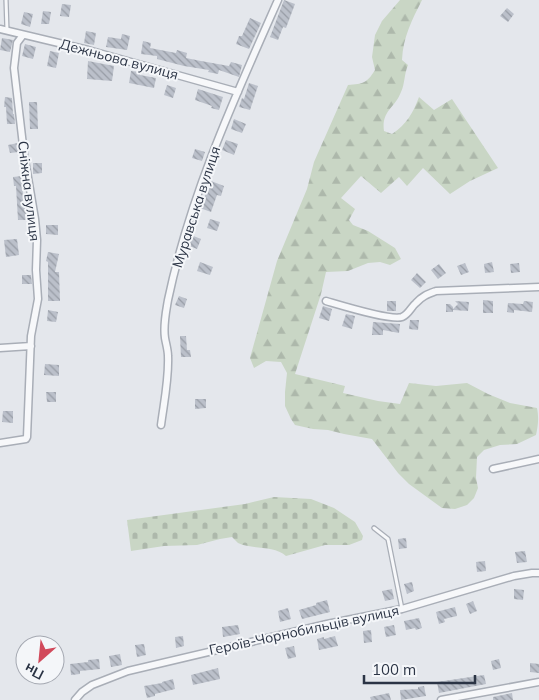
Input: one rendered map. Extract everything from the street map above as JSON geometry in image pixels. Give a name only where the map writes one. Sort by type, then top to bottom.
[{"type":"street","name":"Муравська вулиця","points":[[161,425],[168,356],[165,319],[188,223],[210,161],[278,0]]},
{"type":"street","name":"Дежньова вулиця","points":[[0,29],[88,50],[238,92]]},
{"type":"street","name":"Сніжна вулиця","points":[[0,443],[26,440],[31,336],[38,298],[35,220],[24,154],[14,68],[17,43],[23,35]]},
{"type":"street","points":[[326,301],[389,317],[402,317],[424,295],[436,291],[539,287]]},
{"type":"street","points":[[0,348],[31,346]]},
{"type":"street","points":[[493,469],[539,459]]},
{"type":"street","name":"Героїв-Чорнобильців вулиця","points":[[75,700],[92,685],[128,670],[326,624],[402,609],[514,576],[539,573]]},
{"type":"street","points":[[441,700],[539,682]]},
{"type":"lane","points":[[6,0],[7,30]]},
{"type":"lane","points":[[374,528],[388,539],[402,609]]},
{"type":"green space","points":[[400,0],[422,0],[404,44],[402,60],[408,65],[402,89],[386,114],[384,131],[392,134],[402,126],[412,113],[419,97],[434,110],[452,99],[498,168],[470,181],[450,194],[423,168],[407,186],[399,177],[381,193],[361,176],[341,198],[355,209],[349,220],[353,225],[368,231],[395,248],[401,259],[390,265],[380,262],[368,263],[348,271],[326,272],[321,294],[295,374],[345,386],[343,393],[378,401],[400,404],[409,383],[436,386],[467,383],[510,403],[537,408],[538,422],[536,435],[517,444],[500,445],[484,450],[477,457],[476,478],[478,488],[474,498],[467,505],[455,509],[442,508],[409,484],[398,473],[372,439],[295,425],[285,406],[287,373],[281,362],[266,361],[254,368],[250,358],[277,261],[307,189],[314,162],[348,85],[364,82],[370,78],[375,70],[372,57],[375,35],[382,21]]},
{"type":"green space","points":[[274,497],[311,499],[334,508],[355,522],[363,536],[362,540],[349,545],[325,545],[286,556],[276,550],[238,543],[232,537],[197,545],[164,546],[131,551],[127,520],[245,504]]},
{"type":"building","points":[[284,0],[295,4],[286,28],[283,27],[278,40],[270,37]]},
{"type":"building","points":[[62,4],[71,5],[69,17],[60,16]]},
{"type":"building","points":[[507,8],[514,14],[508,22],[500,16]]},
{"type":"building","points":[[43,11],[51,12],[49,24],[41,24]]},
{"type":"building","points":[[24,12],[33,14],[30,27],[21,24]]},
{"type":"building","points":[[250,18],[261,23],[249,49],[236,44]]},
{"type":"building","points":[[86,31],[96,33],[94,45],[84,43]]},
{"type":"building","points":[[122,34],[130,36],[127,50],[106,47],[108,37],[121,39]]},
{"type":"building","points":[[2,38],[13,40],[10,52],[0,50]]},
{"type":"building","points":[[143,41],[151,43],[150,48],[176,53],[177,50],[187,53],[186,58],[229,66],[231,62],[242,65],[239,77],[219,70],[218,74],[208,72],[209,70],[184,66],[157,59],[157,56],[141,54]]},
{"type":"building","points":[[25,44],[36,47],[33,59],[22,56]]},
{"type":"building","points":[[50,51],[59,53],[56,68],[47,66]]},
{"type":"building","points":[[88,61],[114,66],[112,81],[87,79]]},
{"type":"building","points":[[131,71],[156,78],[154,88],[129,83]]},
{"type":"building","points":[[249,83],[258,86],[250,110],[239,107],[242,98],[244,99]]},
{"type":"building","points":[[167,85],[176,88],[173,98],[164,95]]},
{"type":"building","points":[[198,89],[223,97],[219,110],[195,100]]},
{"type":"building","points":[[5,97],[12,98],[15,124],[7,124],[6,107],[4,107]]},
{"type":"building","points":[[29,102],[37,102],[38,129],[30,129]]},
{"type":"building","points":[[234,119],[246,124],[242,133],[231,129]]},
{"type":"building","points":[[226,140],[238,144],[234,155],[222,150]]},
{"type":"building","points":[[18,143],[19,152],[10,153],[8,145]]},
{"type":"building","points":[[195,149],[205,152],[202,161],[192,158]]},
{"type":"building","points":[[33,163],[42,163],[42,173],[33,174]]},
{"type":"building","points":[[22,176],[23,196],[25,196],[26,211],[28,210],[28,220],[18,220],[16,186],[14,186],[13,177]]},
{"type":"building","points":[[211,181],[224,186],[221,196],[217,195],[211,212],[200,208]]},
{"type":"building","points":[[210,219],[220,222],[217,231],[207,228]]},
{"type":"building","points":[[46,225],[58,225],[58,235],[46,234]]},
{"type":"building","points":[[191,235],[201,239],[197,249],[187,245]]},
{"type":"building","points":[[17,239],[19,255],[6,257],[4,240]]},
{"type":"building","points":[[48,252],[59,254],[55,272],[59,272],[60,301],[48,301],[48,262],[46,261]]},
{"type":"building","points":[[200,262],[213,267],[210,275],[197,271]]},
{"type":"building","points":[[492,262],[494,272],[485,273],[484,264]]},
{"type":"building","points":[[465,263],[469,272],[461,275],[457,266]]},
{"type":"building","points":[[519,263],[520,272],[511,273],[510,264]]},
{"type":"building","points":[[439,264],[446,273],[438,279],[431,270]]},
{"type":"building","points":[[417,273],[426,282],[420,288],[411,280]]},
{"type":"building","points":[[22,275],[31,275],[32,284],[22,284]]},
{"type":"building","points":[[179,296],[187,299],[184,308],[175,305]]},
{"type":"building","points":[[483,300],[493,301],[493,313],[483,313]]},
{"type":"building","points":[[387,301],[396,301],[396,311],[387,311]]},
{"type":"building","points":[[455,301],[469,302],[468,311],[453,310],[453,312],[446,312],[446,304],[450,304],[453,309],[458,304]]},
{"type":"building","points":[[524,301],[533,302],[532,312],[514,310],[514,313],[507,312],[508,303],[523,304]]},
{"type":"building","points":[[323,306],[332,309],[329,321],[319,318]]},
{"type":"building","points":[[48,310],[58,312],[56,322],[47,321]]},
{"type":"building","points":[[346,314],[355,316],[352,329],[342,326]]},
{"type":"building","points":[[410,320],[419,320],[418,330],[409,329]]},
{"type":"building","points":[[373,322],[400,324],[399,333],[383,330],[383,335],[372,335]]},
{"type":"building","points":[[180,336],[186,336],[187,350],[190,350],[191,357],[181,357]]},
{"type":"building","points":[[45,364],[59,365],[59,376],[44,375]]},
{"type":"building","points":[[46,392],[56,392],[56,402],[47,402]]},
{"type":"building","points":[[195,399],[206,399],[206,408],[195,409]]},
{"type":"building","points":[[3,411],[13,411],[13,423],[2,422]]},
{"type":"building","points":[[406,538],[407,548],[399,549],[398,539]]},
{"type":"building","points":[[525,551],[527,562],[517,563],[515,552]]},
{"type":"building","points":[[485,561],[486,571],[477,572],[476,562]]},
{"type":"building","points":[[412,582],[414,591],[407,594],[404,584]]},
{"type":"building","points":[[392,589],[394,599],[385,601],[382,591]]},
{"type":"building","points":[[514,589],[524,590],[523,600],[514,599]]},
{"type":"building","points":[[327,600],[330,612],[302,619],[299,610]]},
{"type":"building","points":[[473,601],[477,611],[470,614],[466,604]]},
{"type":"building","points":[[455,607],[457,616],[444,619],[445,622],[439,624],[436,612]]},
{"type":"building","points":[[288,608],[291,619],[280,622],[278,611]]},
{"type":"building","points":[[419,618],[422,628],[406,630],[404,621]]},
{"type":"building","points":[[238,625],[240,634],[223,637],[222,627]]},
{"type":"building","points":[[394,625],[396,635],[386,637],[384,627]]},
{"type":"building","points":[[371,630],[372,642],[364,643],[363,631]]},
{"type":"building","points":[[183,636],[184,646],[176,648],[175,637]]},
{"type":"building","points":[[335,636],[338,646],[319,650],[317,639]]},
{"type":"building","points":[[144,644],[146,655],[137,657],[135,645]]},
{"type":"building","points":[[294,646],[296,657],[288,659],[285,648]]},
{"type":"building","points":[[120,654],[122,665],[111,667],[109,656]]},
{"type":"building","points":[[99,659],[100,669],[80,671],[80,674],[71,675],[70,664]]},
{"type":"building","points":[[499,659],[501,668],[493,670],[491,661]]},
{"type":"building","points":[[530,663],[539,664],[539,673],[530,672]]},
{"type":"building","points":[[218,668],[220,679],[193,685],[191,675]]},
{"type":"building","points":[[484,675],[486,684],[439,693],[437,682]]},
{"type":"building","points":[[173,679],[175,689],[147,698],[144,686]]},
{"type":"building","points":[[424,686],[426,696],[401,700],[400,690],[418,689],[418,687]]},
{"type":"building","points":[[389,693],[391,700],[371,700],[370,697]]},
{"type":"building","points":[[512,693],[513,700],[493,700],[493,697]]}]
